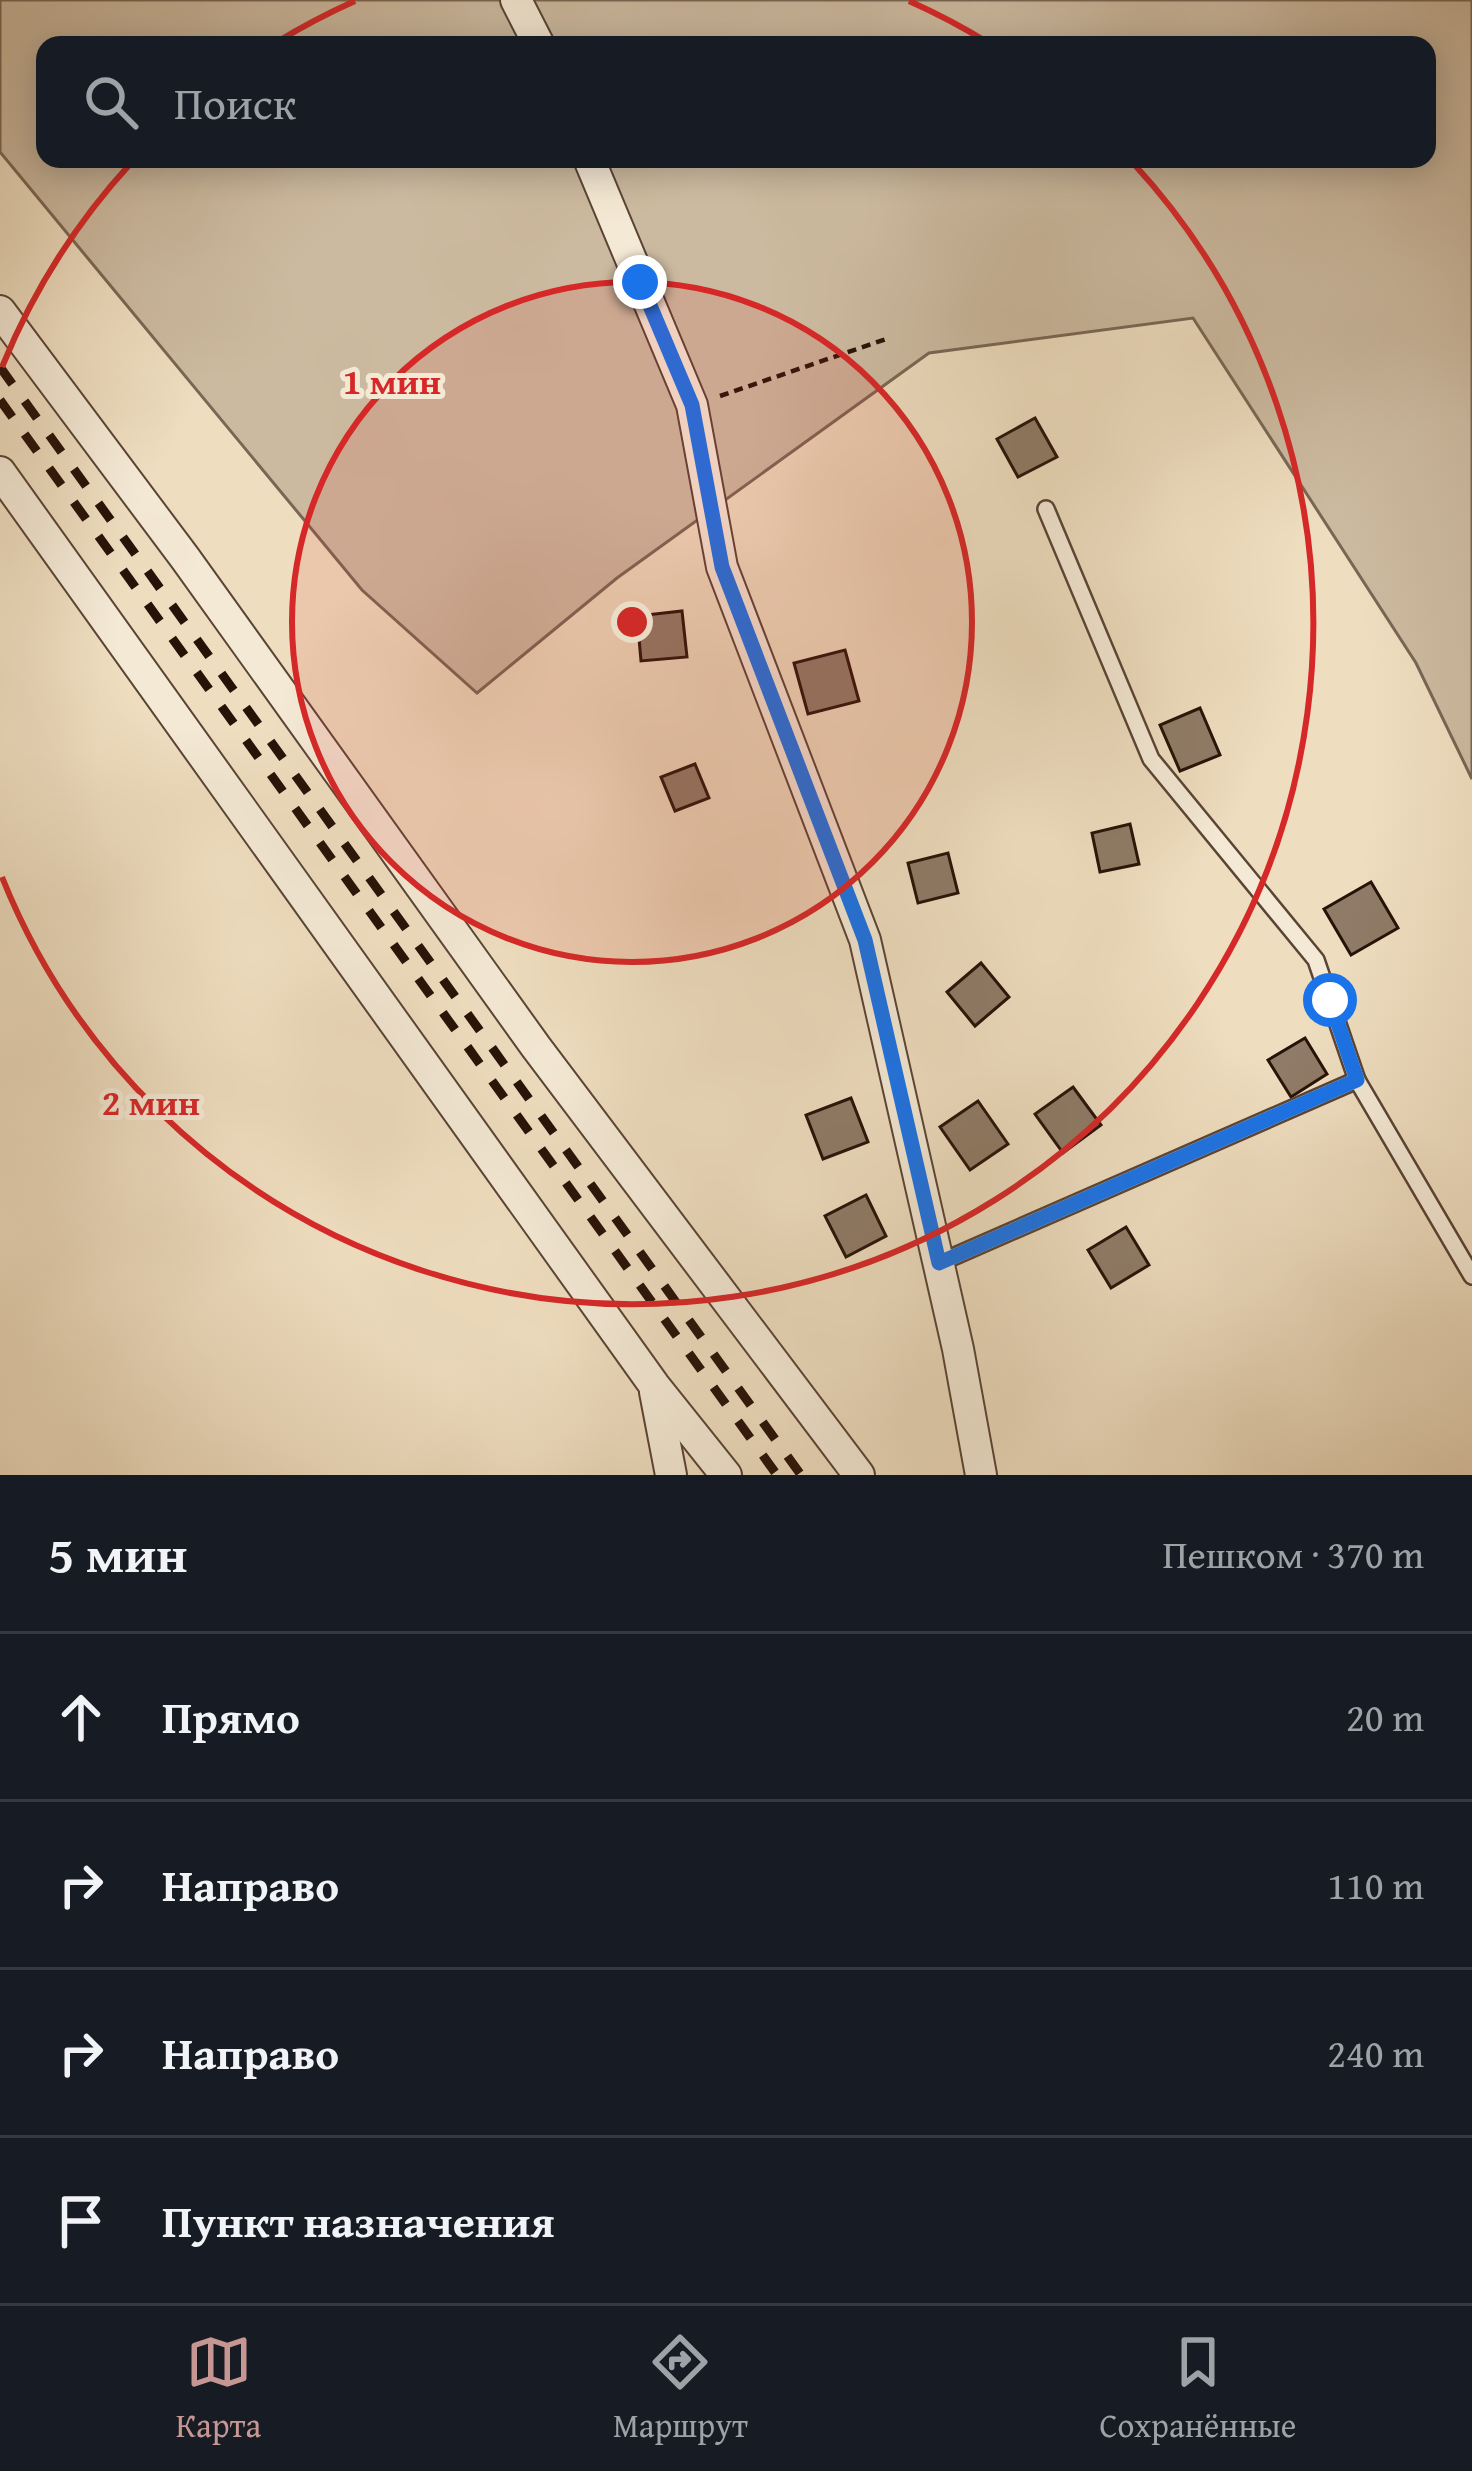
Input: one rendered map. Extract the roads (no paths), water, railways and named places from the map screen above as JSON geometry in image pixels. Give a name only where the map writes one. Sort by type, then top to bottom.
[{"type":"street","points":[[516,0],[534,36]]},
{"type":"street","points":[[594,168],[692,405],[722,567],[865,940],[939,1263],[980,1475]]},
{"type":"street","points":[[0,311],[185,558],[536,1047],[859,1475]]},
{"type":"street","points":[[0,472],[654,1385],[726,1475]]},
{"type":"street","points":[[654,1385],[671,1475]]},
{"type":"lane","points":[[1046,508],[1151,758],[1316,960],[1357,1080],[1472,1276]]},
{"type":"lane","points":[[939,1263],[1357,1080]]},
{"type":"railway","points":[[0,367],[801,1475]]},
{"type":"railway","points":[[0,400],[777,1475]]}]
